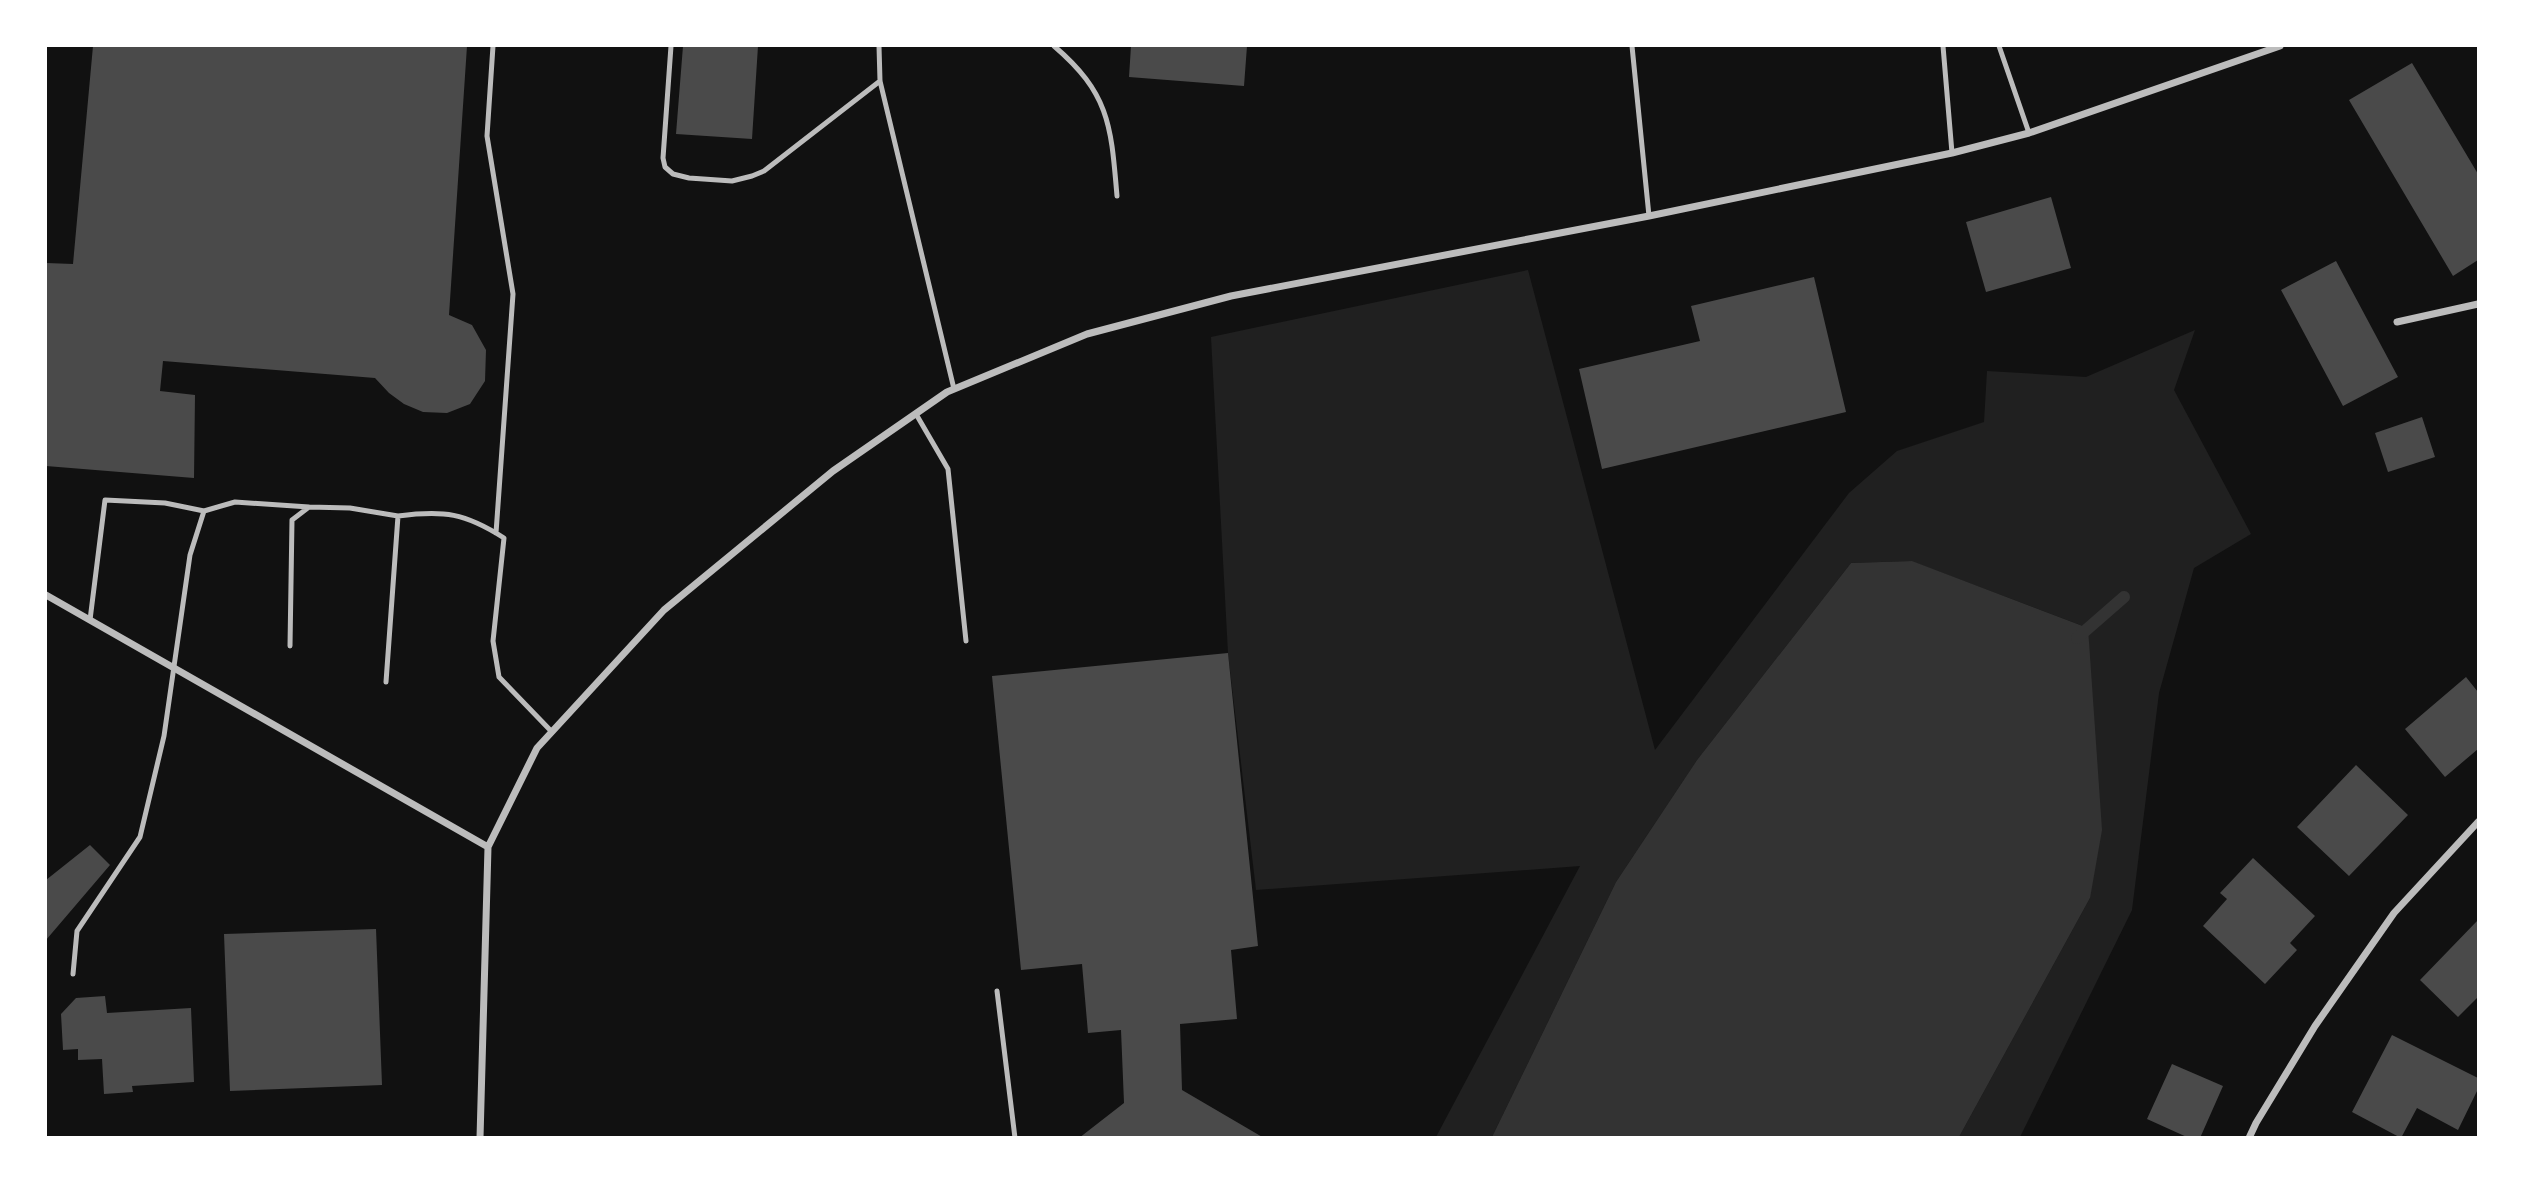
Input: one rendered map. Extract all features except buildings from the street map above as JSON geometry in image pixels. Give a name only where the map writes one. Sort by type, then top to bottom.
[{"type":"street","points":[[480,1138],[488,847],[537,748],[664,610],[833,471],[954,389],[1087,334],[1231,296],[1649,216],[1952,153],[2029,133],[2280,46]]},
{"type":"street","points":[[2397,322],[2479,304]]},
{"type":"street","points":[[46,595],[488,847]]},
{"type":"street","points":[[2249,1138],[2315,1026],[2394,914],[2479,822]]},
{"type":"lane","points":[[493,46],[487,136],[513,294],[496,533]]},
{"type":"lane","points":[[671,46],[663,158],[665,167],[673,174],[689,178],[732,181],[764,171],[880,81]]},
{"type":"lane","points":[[879,46],[880,81],[954,389]]},
{"type":"lane","points":[[1054,46],[1098,95],[1109,122],[1117,196]]},
{"type":"lane","points":[[1632,46],[1649,216]]},
{"type":"lane","points":[[1943,46],[1952,153]]},
{"type":"lane","points":[[1999,46],[2029,133]]},
{"type":"lane","points":[[916,414],[948,469],[966,641]]},
{"type":"lane","points":[[90,620],[105,500],[165,503],[204,511],[235,502],[350,508],[398,516],[426,512],[466,517],[504,538],[493,641],[499,677],[552,732]]},
{"type":"lane","points":[[290,646],[292,520],[309,507]]},
{"type":"lane","points":[[73,974],[77,931],[140,837],[164,736],[190,555],[204,511]]},
{"type":"lane","points":[[386,682],[398,516]]},
{"type":"lane","points":[[997,991],[1015,1138]]},
{"type":"shaded area","points":[[1528,270],[1655,750],[1849,493],[1897,451],[1984,422],[1987,371],[2086,377],[2195,330],[2174,390],[2251,534],[2194,568],[2159,693],[2132,910],[2020,1137],[1959,1137],[2090,898],[2088,628],[1911,561],[1851,563],[1697,760],[1616,882],[1492,1137],[1436,1137],[1580,866],[1256,890],[1228,653],[1211,337]]},
{"type":"shaded area","points":[[1912,561],[2088,628],[2102,830],[2090,898],[1959,1137],[1492,1137],[1616,882],[1697,760],[1851,563]]},
{"type":"waterway","points":[[2077,638],[2124,597]]}]
